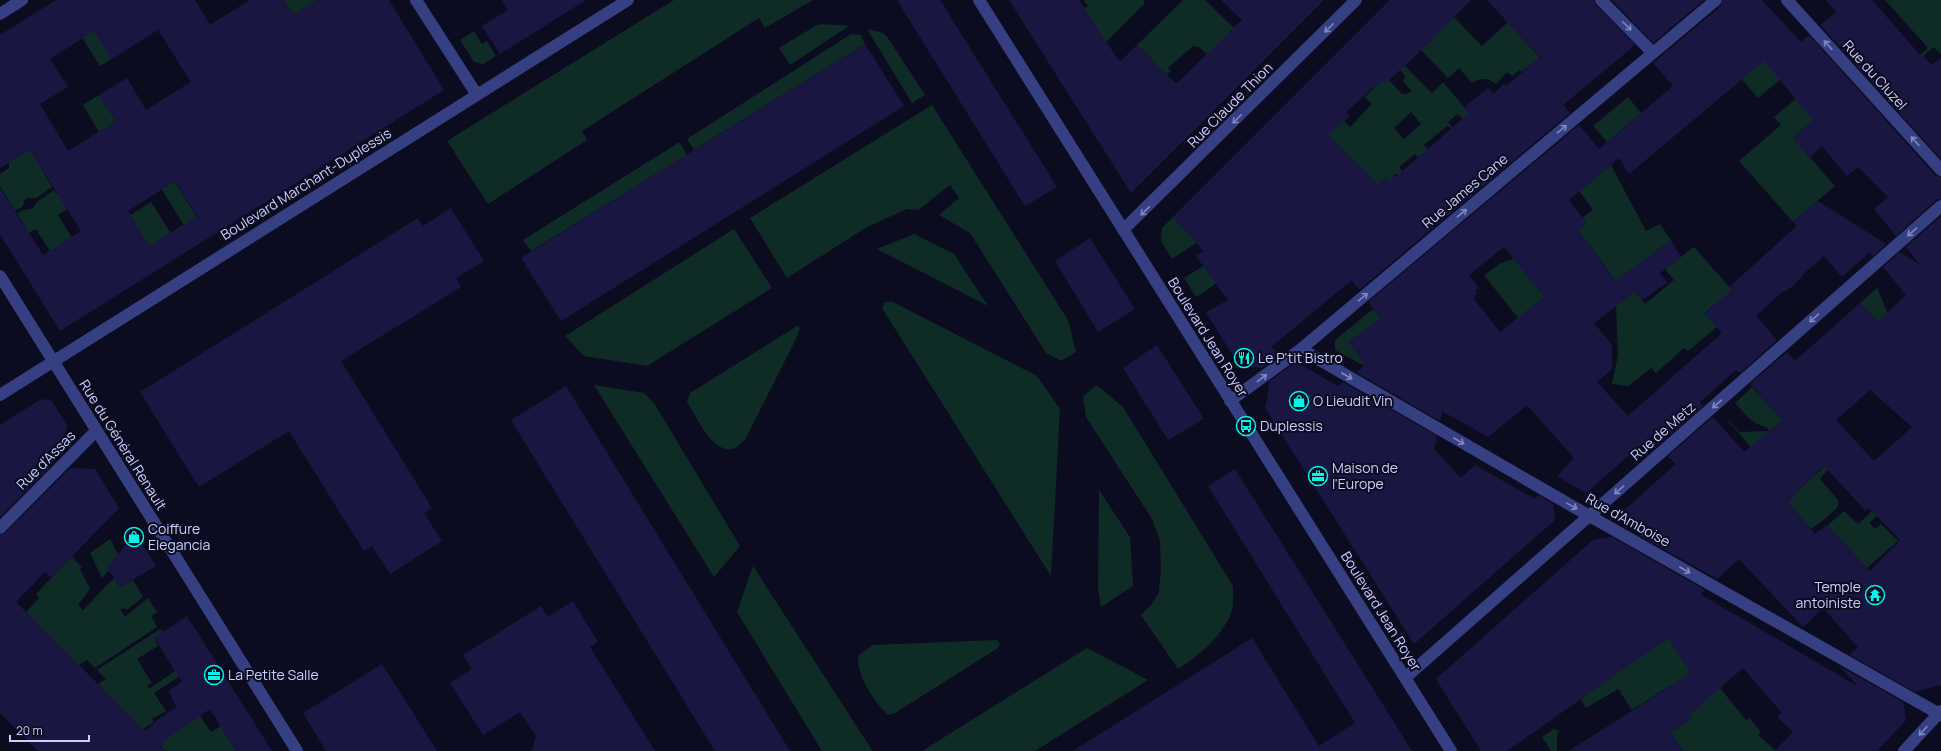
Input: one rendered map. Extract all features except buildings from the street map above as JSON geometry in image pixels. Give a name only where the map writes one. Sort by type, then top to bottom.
[{"type":"street","points":[[0,14],[22,0]]},
{"type":"street","points":[[416,0],[477,95]]},
{"type":"street","name":"Boulevard Marchant-Duplessis","points":[[0,395],[628,0]]},
{"type":"street","name":"Rue Claude Thion","points":[[1123,230],[1356,0]]},
{"type":"street","points":[[1601,0],[1654,53]]},
{"type":"street","name":"Rue James Cane","points":[[1230,401],[1301,349],[1716,0]]},
{"type":"street","name":"Rue du Cluzel","points":[[1787,0],[1941,170]]},
{"type":"street","name":"Boulevard Jean Royer","points":[[981,1],[1230,401],[1451,751]]},
{"type":"street","name":"Rue de Metz","points":[[1405,678],[1941,206]]},
{"type":"street","name":"Rue du Général Renault","points":[[0,276],[297,751]]},
{"type":"street","name":"Rue d'Amboise","points":[[1301,349],[1590,516],[1940,714]]},
{"type":"street","name":"Rue d'Assas","points":[[0,528],[96,431]]},
{"type":"street","points":[[1904,751],[1940,714]]},
{"type":"green space","points":[[284,0],[318,0],[293,15]]},
{"type":"green space","points":[[674,0],[813,0],[765,28],[759,18],[582,131],[587,140],[488,204],[447,141]]},
{"type":"green space","points":[[1084,0],[1143,0],[1145,3],[1105,43],[1084,8],[1088,6]]},
{"type":"green space","points":[[1183,0],[1205,0],[1234,28],[1208,55],[1199,47],[1193,46],[1168,68],[1171,71],[1167,75],[1187,95],[1132,84],[1154,62],[1137,45]]},
{"type":"green space","points":[[1885,0],[1941,0],[1941,54],[1934,47],[1915,63],[1913,61],[1928,48]]},
{"type":"green space","points":[[1454,17],[1482,46],[1508,22],[1540,58],[1521,72],[1520,70],[1512,76],[1507,72],[1496,84],[1490,80],[1484,79],[1472,83],[1459,68],[1448,78],[1415,44]]},
{"type":"green space","points":[[100,22],[119,33],[102,43],[112,59],[100,66],[80,34]]},
{"type":"green space","points":[[817,25],[849,26],[790,65],[779,48]]},
{"type":"green space","points":[[867,29],[883,33],[888,38],[925,95],[912,103]]},
{"type":"green space","points":[[474,31],[482,44],[487,41],[496,56],[483,64],[474,62],[460,40]]},
{"type":"green space","points":[[851,34],[861,35],[865,44],[694,150],[687,139]]},
{"type":"green space","points":[[1762,57],[1793,69],[1758,98],[1737,74]]},
{"type":"green space","points":[[1398,59],[1432,93],[1443,82],[1470,114],[1463,120],[1458,114],[1448,122],[1453,128],[1447,126],[1424,145],[1433,156],[1432,174],[1415,154],[1399,167],[1411,181],[1400,174],[1394,175],[1391,183],[1387,177],[1379,183],[1385,190],[1333,173],[1325,132],[1343,120],[1350,127],[1372,104],[1365,97],[1382,80],[1385,83],[1389,80],[1402,94],[1407,94],[1412,91],[1403,82],[1405,76],[1395,63]],"holes":[[[1411,112],[1421,124],[1404,139],[1394,128]]]},
{"type":"green space","points":[[99,95],[116,121],[99,132],[83,105]]},
{"type":"green space","points":[[1628,97],[1641,113],[1607,142],[1593,126]]},
{"type":"green space","points":[[1797,98],[1823,111],[1793,138],[1835,186],[1793,222],[1739,161],[1781,125],[1774,117]]},
{"type":"green space","points":[[932,105],[1068,320],[1076,352],[1061,361],[1046,353],[970,233],[939,215],[959,198],[950,185],[918,210],[907,209],[867,227],[787,278],[750,218]]},
{"type":"green space","points":[[24,139],[52,187],[36,198],[28,198],[24,200],[23,206],[15,211],[0,186],[0,174],[9,168],[9,160]]},
{"type":"green space","points":[[680,143],[687,155],[531,251],[523,240]]},
{"type":"green space","points":[[157,153],[192,170],[175,182],[201,224],[196,245],[156,180],[167,186],[174,181]]},
{"type":"green space","points":[[1611,165],[1646,231],[1660,224],[1671,240],[1623,291],[1578,230],[1586,223],[1582,218],[1593,210],[1579,191]]},
{"type":"green space","points":[[54,190],[57,194],[59,192],[68,209],[58,215],[79,249],[51,253],[36,229],[29,233],[17,213],[32,209],[37,202]]},
{"type":"green space","points":[[151,202],[172,235],[158,269],[126,218]]},
{"type":"green space","points":[[1173,217],[1199,241],[1172,259],[1161,241],[1162,228]]},
{"type":"green space","points":[[734,229],[772,288],[647,366],[584,356],[565,336]]},
{"type":"green space","points":[[914,234],[954,254],[988,306],[877,249]]},
{"type":"green space","points":[[1694,247],[1755,316],[1735,330],[1713,305],[1705,313],[1717,327],[1688,351],[1684,348],[1656,373],[1651,368],[1628,386],[1612,384],[1618,355],[1616,306],[1635,292],[1645,304],[1674,280],[1665,269]]},
{"type":"green space","points":[[1514,259],[1544,297],[1518,318],[1484,275],[1501,263]]},
{"type":"green space","points":[[1208,263],[1220,281],[1196,297],[1184,278]]},
{"type":"green space","points":[[1877,288],[1904,351],[1860,303]]},
{"type":"green space","points":[[885,302],[893,302],[1037,376],[1060,409],[1051,576],[882,308]]},
{"type":"green space","points":[[1373,309],[1381,319],[1349,342],[1365,365],[1364,366],[1335,350],[1335,340]]},
{"type":"green space","points":[[797,326],[800,328],[796,339],[745,440],[735,448],[727,449],[720,447],[706,434],[687,402],[690,393]]},
{"type":"green space","points":[[594,385],[644,393],[654,403],[740,546],[714,577]]},
{"type":"green space","points":[[1097,385],[1123,407],[1233,586],[1232,610],[1223,628],[1210,644],[1178,669],[1141,615],[1151,605],[1159,592],[1161,569],[1160,541],[1152,519],[1086,417],[1083,396]]},
{"type":"green space","points":[[1752,387],[1792,430],[1751,447],[1722,414],[1740,432],[1769,431],[1768,428],[1757,424],[1749,418],[1735,403]]},
{"type":"green space","points":[[1825,466],[1828,469],[1820,479],[1838,500],[1838,506],[1811,529],[1788,503],[1795,495],[1794,494]]},
{"type":"green space","points":[[1099,490],[1130,537],[1133,586],[1101,607],[1098,589]]},
{"type":"green space","points":[[1844,511],[1858,524],[1872,511],[1877,516],[1869,523],[1875,529],[1881,524],[1898,541],[1860,574],[1827,526]]},
{"type":"green space","points":[[110,539],[122,562],[114,565],[102,578],[90,553]]},
{"type":"green space","points":[[69,554],[82,567],[80,569],[90,589],[78,605],[83,610],[114,578],[120,587],[133,580],[143,597],[127,610],[124,608],[120,609],[125,617],[148,598],[157,612],[151,616],[157,627],[95,668],[87,660],[79,665],[26,612],[39,598],[36,594],[56,573]]},
{"type":"green space","points":[[753,566],[872,751],[822,751],[737,612]]},
{"type":"green space","points":[[160,629],[163,632],[154,638],[158,646],[137,659],[152,683],[147,685],[149,689],[181,667],[185,673],[154,693],[166,711],[152,719],[154,722],[143,729],[98,684],[106,679],[97,670]]},
{"type":"green space","points":[[1668,638],[1720,688],[1746,720],[1749,718],[1761,732],[1758,735],[1776,751],[1683,751],[1671,732],[1692,719],[1671,685],[1632,710],[1618,689],[1586,708],[1580,698]]},
{"type":"green space","points":[[997,640],[1000,644],[998,648],[895,713],[888,715],[872,695],[859,670],[859,655],[873,645]]},
{"type":"green space","points":[[1087,648],[1148,680],[1035,751],[922,751]]},
{"type":"green space","points":[[200,716],[211,732],[221,726],[236,751],[165,751],[158,744]]},
{"type":"green space","points":[[1554,729],[1559,731],[1557,736],[1557,751],[1551,751],[1542,737]]},
{"type":"place","name":"Le P'tit Bistro","points":[[1244,358]]},
{"type":"place","name":"O Lieudit Vin","points":[[1299,401]]},
{"type":"place","name":"Duplessis","points":[[1246,426]]},
{"type":"place","name":"Maison de l'Europe","points":[[1318,476]]},
{"type":"place","name":"Coiffure Elegancia","points":[[134,537]]},
{"type":"place","name":"Temple antoiniste","points":[[1875,595]]},
{"type":"place","name":"La Petite Salle","points":[[214,675]]}]
